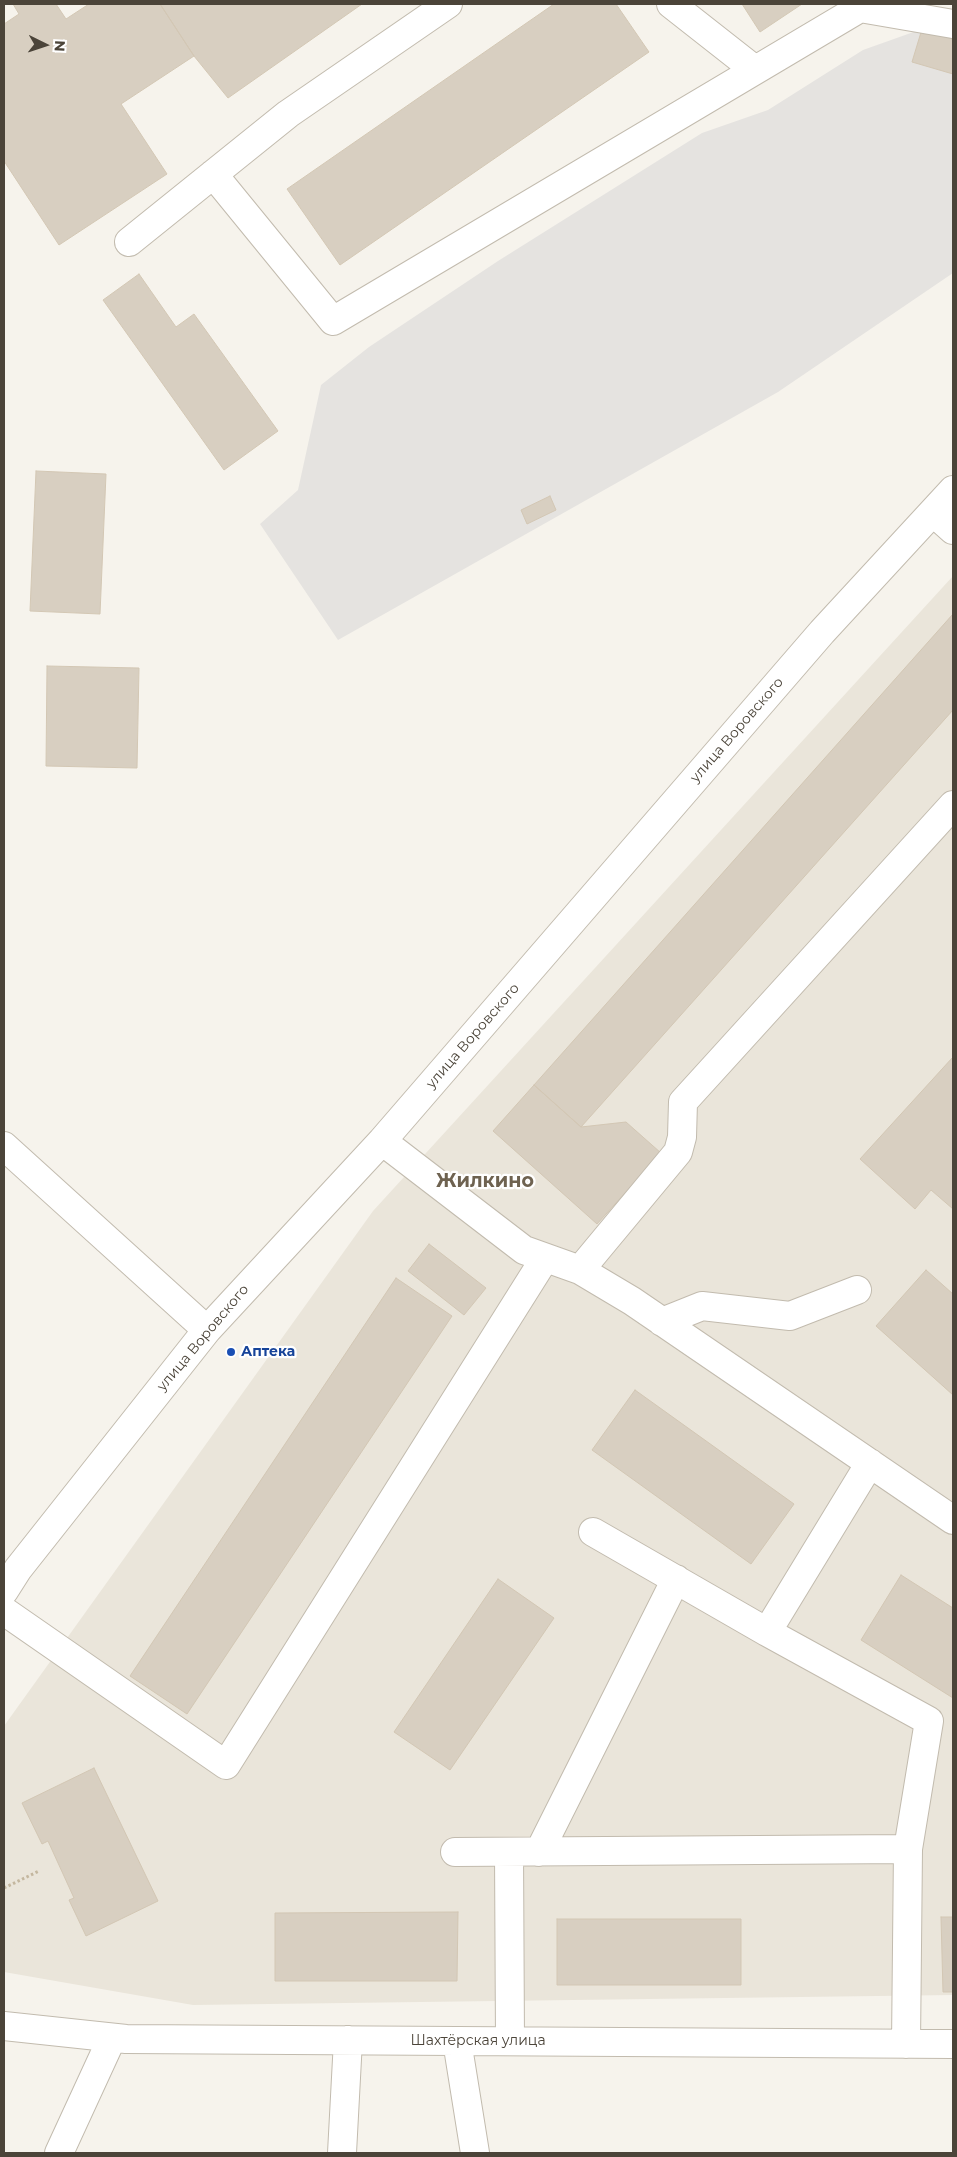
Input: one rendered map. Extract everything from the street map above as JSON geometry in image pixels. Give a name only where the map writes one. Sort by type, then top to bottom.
[{"type":"street","points":[[129,242],[288,114],[448,4]]},
{"type":"street","points":[[671,4],[755,70]]},
{"type":"street","points":[[213,174],[333,321],[863,6],[953,24]]},
{"type":"street","name":"улица Воровского","points":[[4,1591],[18,1569],[207,1330],[382,1140],[822,632],[944,521],[953,490]]},
{"type":"street","points":[[580,1270],[678,1152],[682,1137],[683,1102],[953,805]]},
{"type":"street","points":[[382,1140],[524,1250],[580,1270],[662,1322],[953,1520]]},
{"type":"street","points":[[4,1146],[207,1330]]},
{"type":"street","points":[[4,1611],[226,1765],[545,1258]]},
{"type":"street","points":[[662,1322],[702,1306],[790,1316],[857,1290]]},
{"type":"street","points":[[767,1632],[870,1463]]},
{"type":"street","points":[[593,1532],[767,1632],[929,1721],[908,1849],[906,2044]]},
{"type":"street","points":[[539,1852],[676,1579]]},
{"type":"street","points":[[455,1852],[908,1849]]},
{"type":"street","points":[[509,1852],[510,2041]]},
{"type":"street","name":"Шахтёрская улица","points":[[4,2026],[112,2038],[953,2044]]},
{"type":"street","points":[[59,2153],[112,2038]]},
{"type":"street","points":[[342,2153],[348,2040]]},
{"type":"street","points":[[457,2041],[475,2153]]},
{"type":"path","points":[[4,1888],[39,1871]]},
{"type":"shaded area","points":[[922,29],[953,39],[953,273],[778,392],[338,640],[260,524],[298,490],[321,385],[369,347],[498,261],[702,133],[768,110],[863,50]]},
{"type":"shaded area","points":[[953,576],[953,1995],[193,2005],[4,1972],[4,1726],[373,1211]]},
{"type":"building","points":[[13,4],[56,4],[66,19],[89,4],[160,4],[194,56],[121,104],[167,174],[59,245],[4,161],[4,24],[19,14]]},
{"type":"building","points":[[160,4],[362,4],[228,98],[194,56]]},
{"type":"building","points":[[554,4],[616,4],[649,52],[340,265],[287,189]]},
{"type":"building","points":[[742,4],[802,4],[760,32]]},
{"type":"building","points":[[922,29],[953,39],[953,74],[912,62]]},
{"type":"building","points":[[139,274],[176,327],[194,314],[278,431],[224,470],[103,300]]},
{"type":"building","points":[[36,471],[106,474],[100,614],[30,611]]},
{"type":"building","points":[[550,496],[556,510],[527,524],[521,510]]},
{"type":"building","points":[[953,614],[953,710],[581,1127],[534,1085]]},
{"type":"building","points":[[47,666],[139,668],[137,768],[46,766]]},
{"type":"building","points":[[953,1057],[953,1209],[931,1190],[915,1209],[860,1159]]},
{"type":"building","points":[[534,1085],[581,1127],[626,1122],[661,1153],[597,1224],[493,1131]]},
{"type":"building","points":[[429,1244],[486,1288],[464,1315],[408,1271]]},
{"type":"building","points":[[926,1270],[953,1294],[953,1395],[876,1326]]},
{"type":"building","points":[[396,1278],[452,1316],[187,1714],[130,1676]]},
{"type":"building","points":[[635,1390],[794,1504],[751,1564],[592,1450]]},
{"type":"building","points":[[901,1575],[953,1608],[953,1698],[861,1640]]},
{"type":"building","points":[[498,1579],[554,1618],[450,1770],[394,1732]]},
{"type":"building","points":[[94,1768],[158,1901],[86,1936],[69,1900],[74,1898],[48,1841],[42,1844],[22,1803]]},
{"type":"building","points":[[458,1912],[457,1981],[275,1981],[275,1913]]},
{"type":"building","points":[[941,1917],[953,1917],[953,1992],[943,1992]]},
{"type":"building","points":[[557,1919],[741,1919],[741,1985],[557,1985]]},
{"type":"place","name":"Аптека","points":[[231,1352]]},
{"type":"district","name":"Жилкино","points":[[485,1181]]}]
